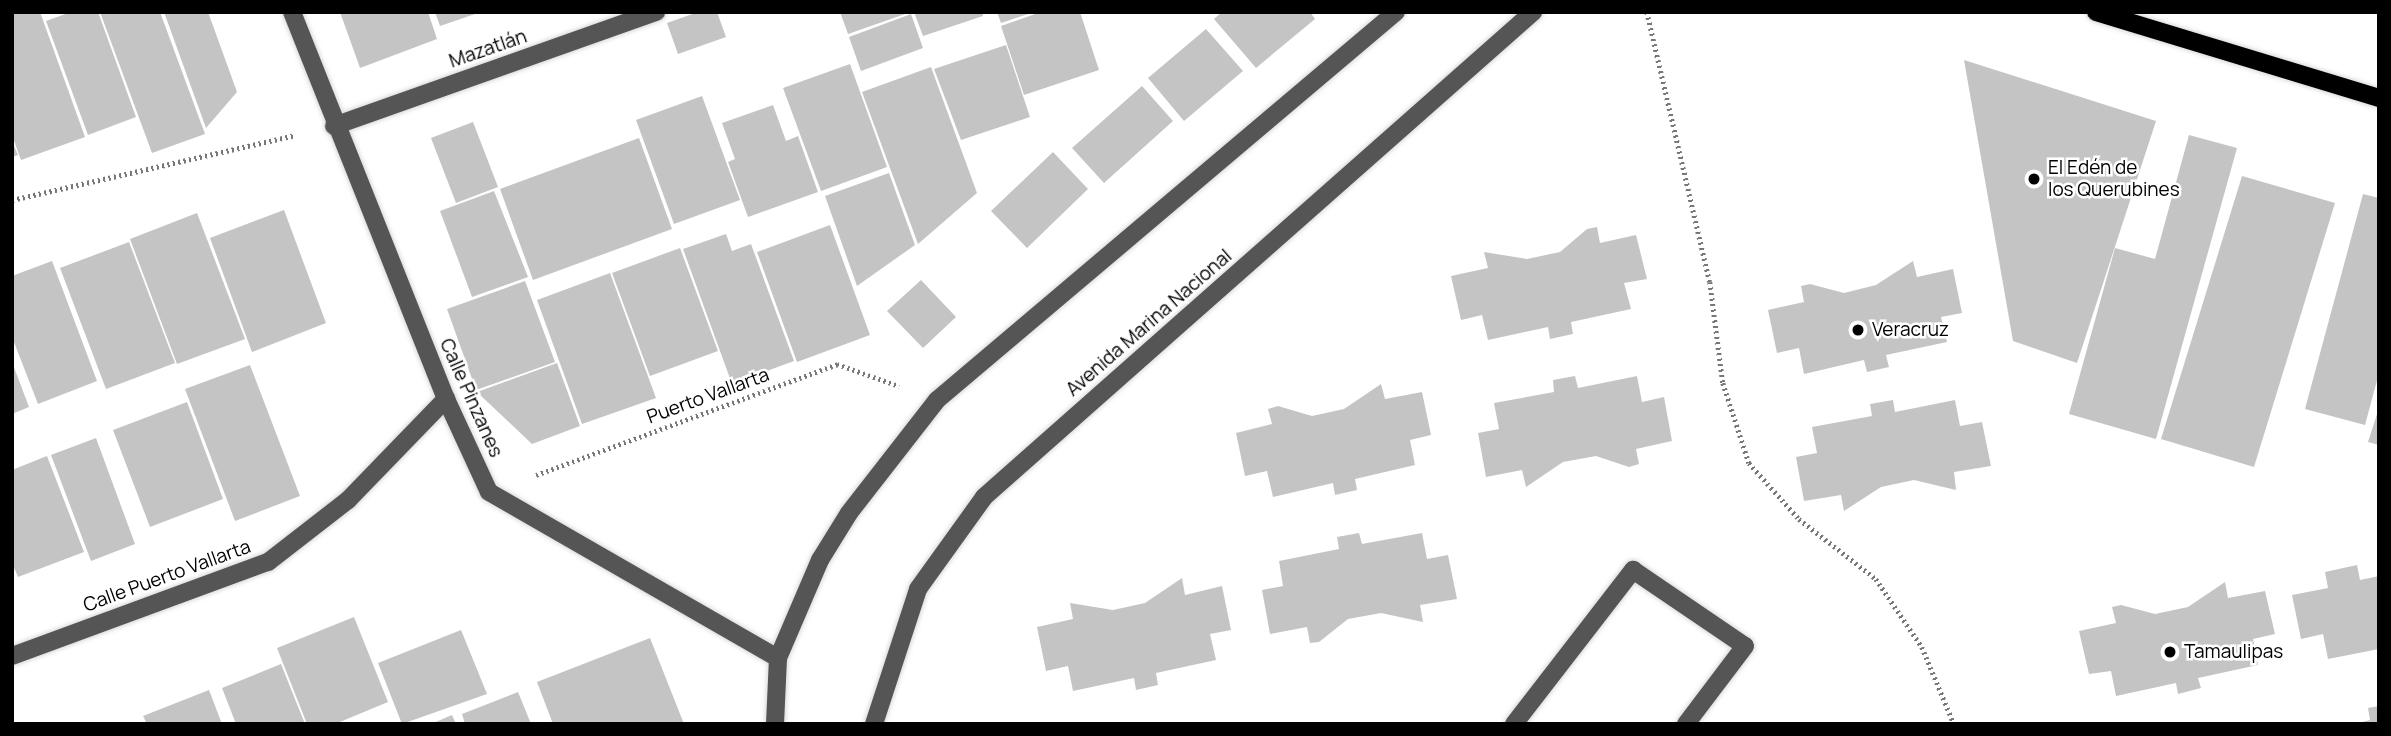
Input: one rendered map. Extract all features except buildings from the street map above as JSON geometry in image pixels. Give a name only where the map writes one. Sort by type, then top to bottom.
[{"type":"main road","points":[[2095,12],[2379,98]]},
{"type":"street","name":"Calle Pinzanes","points":[[292,12],[334,126],[446,399],[489,492]]},
{"type":"street","name":"Mazatlán","points":[[334,126],[656,12]]},
{"type":"street","points":[[775,724],[778,658],[820,560],[849,513],[937,400],[1396,12]]},
{"type":"street","name":"Avenida Marina Nacional","points":[[874,724],[918,589],[984,496],[1533,12]]},
{"type":"street","name":"Calle Puerto Vallarta","points":[[12,656],[268,562],[348,500],[446,399]]},
{"type":"street","points":[[489,492],[778,658]]},
{"type":"street","points":[[1514,724],[1633,570],[1745,646],[1686,724]]},
{"type":"path","points":[[1647,12],[1710,282],[1723,383],[1749,463],[1799,519],[1876,579],[1922,647],[1954,724]]},
{"type":"path","points":[[12,200],[334,126]]},
{"type":"path","name":"Puerto Vallarta","points":[[489,492],[837,363],[937,400]]},
{"type":"place","name":"El Edén de los Querubines","points":[[2034,179]]},
{"type":"place","name":"Veracruz","points":[[1858,330]]},
{"type":"place","name":"Tamaulipas","points":[[2170,652]]}]
